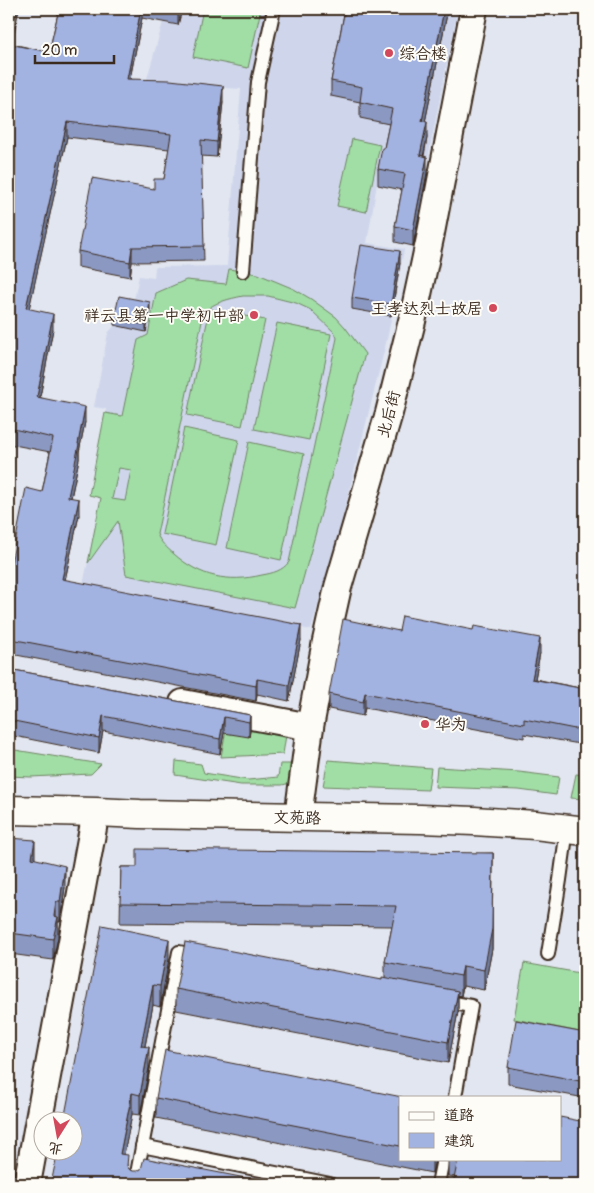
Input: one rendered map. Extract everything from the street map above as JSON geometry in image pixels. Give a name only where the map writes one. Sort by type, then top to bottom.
[{"type":"main road","name":"文苑路","points":[[9,810],[421,818],[576,830]]},
{"type":"street","name":"北后街","points":[[298,817],[310,727],[326,641],[338,588],[389,413],[414,314],[474,9]]},
{"type":"street","points":[[164,699],[310,727]]},
{"type":"street","points":[[27,1184],[96,812]]},
{"type":"lane","points":[[243,271],[258,82],[274,9]]},
{"type":"lane","points":[[548,954],[576,830]]},
{"type":"lane","points":[[135,1184],[142,1146],[164,1057],[179,952],[208,958]]},
{"type":"lane","points":[[432,999],[471,1006],[454,1096]]},
{"type":"lane","points":[[142,1146],[330,1184]]},
{"type":"lane","points":[[438,1184],[443,1160]]},
{"type":"shaded area","name":"祥云县第一中学初中部","points":[[182,9],[458,9],[426,168],[381,160],[367,243],[404,249],[388,335],[343,516],[311,630],[83,585],[101,498],[89,495],[106,409],[94,407],[108,333],[133,305],[139,276],[154,278],[155,267],[227,266],[241,89],[146,82],[163,22],[178,25]]},
{"type":"green space","points":[[203,9],[261,9],[248,68],[193,57]]},
{"type":"green space","points":[[352,139],[380,145],[366,212],[337,206]]},
{"type":"green space","points":[[229,269],[258,274],[294,289],[336,317],[365,354],[295,608],[126,575],[118,521],[88,563],[101,498],[89,495],[105,413],[122,416],[138,340],[148,335],[156,293],[186,280],[226,284]],"holes":[[[243,296],[268,296],[296,303],[311,310],[335,333],[337,338],[289,562],[280,570],[270,573],[250,577],[226,578],[204,573],[184,562],[164,545],[157,534],[204,312],[217,303]],[[119,468],[131,470],[125,501],[112,499]]]},
{"type":"green space","points":[[210,309],[265,320],[242,426],[187,415]]},
{"type":"green space","points":[[277,323],[331,334],[309,440],[254,429]]},
{"type":"green space","points":[[184,428],[239,440],[216,545],[162,534]]},
{"type":"green space","points":[[249,442],[304,454],[281,560],[227,548]]},
{"type":"green space","points":[[227,724],[286,735],[283,754],[221,757]]},
{"type":"green space","points":[[9,749],[101,764],[91,774],[31,777],[9,776]]},
{"type":"green space","points":[[328,760],[431,768],[428,790],[323,786]]},
{"type":"green space","points":[[176,761],[201,764],[204,773],[248,780],[278,777],[280,764],[299,764],[295,782],[282,785],[241,785],[175,775]]},
{"type":"green space","points":[[437,767],[519,772],[559,777],[556,795],[519,790],[435,787]]},
{"type":"green space","points":[[576,774],[585,775],[585,799],[571,798]]},
{"type":"green space","points":[[524,963],[585,974],[585,1033],[514,1019]]},
{"type":"building","points":[[9,9],[16,9],[9,44]]},
{"type":"building","points":[[59,9],[141,9],[127,79],[170,80],[223,86],[217,142],[201,140],[204,246],[132,247],[130,262],[78,251],[92,178],[154,189],[154,179],[164,179],[171,134],[67,122],[26,308],[53,314],[37,397],[85,407],[68,497],[79,499],[62,579],[301,625],[289,685],[257,679],[256,686],[9,639],[9,569],[26,488],[42,492],[53,438],[9,428],[9,44],[49,52]]},
{"type":"building","name":"综合楼","points":[[345,9],[444,9],[422,121],[427,122],[420,155],[427,157],[413,230],[395,226],[405,174],[378,169],[392,109],[360,102],[362,87],[331,81]]},
{"type":"building","points":[[361,245],[400,251],[391,304],[352,298]]},
{"type":"building","points":[[119,296],[150,302],[146,325],[114,319]]},
{"type":"building","points":[[402,616],[473,630],[474,626],[540,638],[532,679],[585,689],[585,731],[524,719],[524,724],[365,693],[363,702],[329,694],[343,619],[399,631]]},
{"type":"building","points":[[9,669],[250,715],[249,722],[224,717],[220,739],[103,716],[99,738],[9,720]]},
{"type":"building","points":[[9,838],[35,840],[32,858],[65,866],[60,902],[56,902],[54,916],[58,917],[53,939],[10,933],[13,902],[9,902]]},
{"type":"building","points":[[137,849],[493,853],[492,929],[484,970],[463,966],[461,976],[385,962],[396,906],[120,903],[121,867],[137,867]]},
{"type":"building","points":[[102,925],[169,939],[160,986],[153,985],[141,1046],[149,1047],[140,1095],[132,1093],[120,1154],[128,1155],[127,1166],[133,1171],[141,1169],[144,1158],[276,1184],[51,1184],[56,1160],[82,1160],[82,1110],[66,1110]]},
{"type":"building","points":[[185,942],[382,980],[382,977],[458,991],[448,1042],[176,989]]},
{"type":"building","points":[[516,1020],[585,1033],[585,1082],[508,1067]]},
{"type":"building","points":[[165,1050],[399,1096],[399,1146],[156,1098]]},
{"type":"building","points":[[562,1117],[585,1122],[585,1184],[453,1184],[458,1160],[562,1160]]},
{"type":"place","name":"综合楼","points":[[389,53]]},
{"type":"place","name":"王孝达烈士故居","points":[[493,308]]},
{"type":"place","name":"祥云县第一中学初中部","points":[[254,315]]},
{"type":"place","name":"华为","points":[[425,724]]}]
